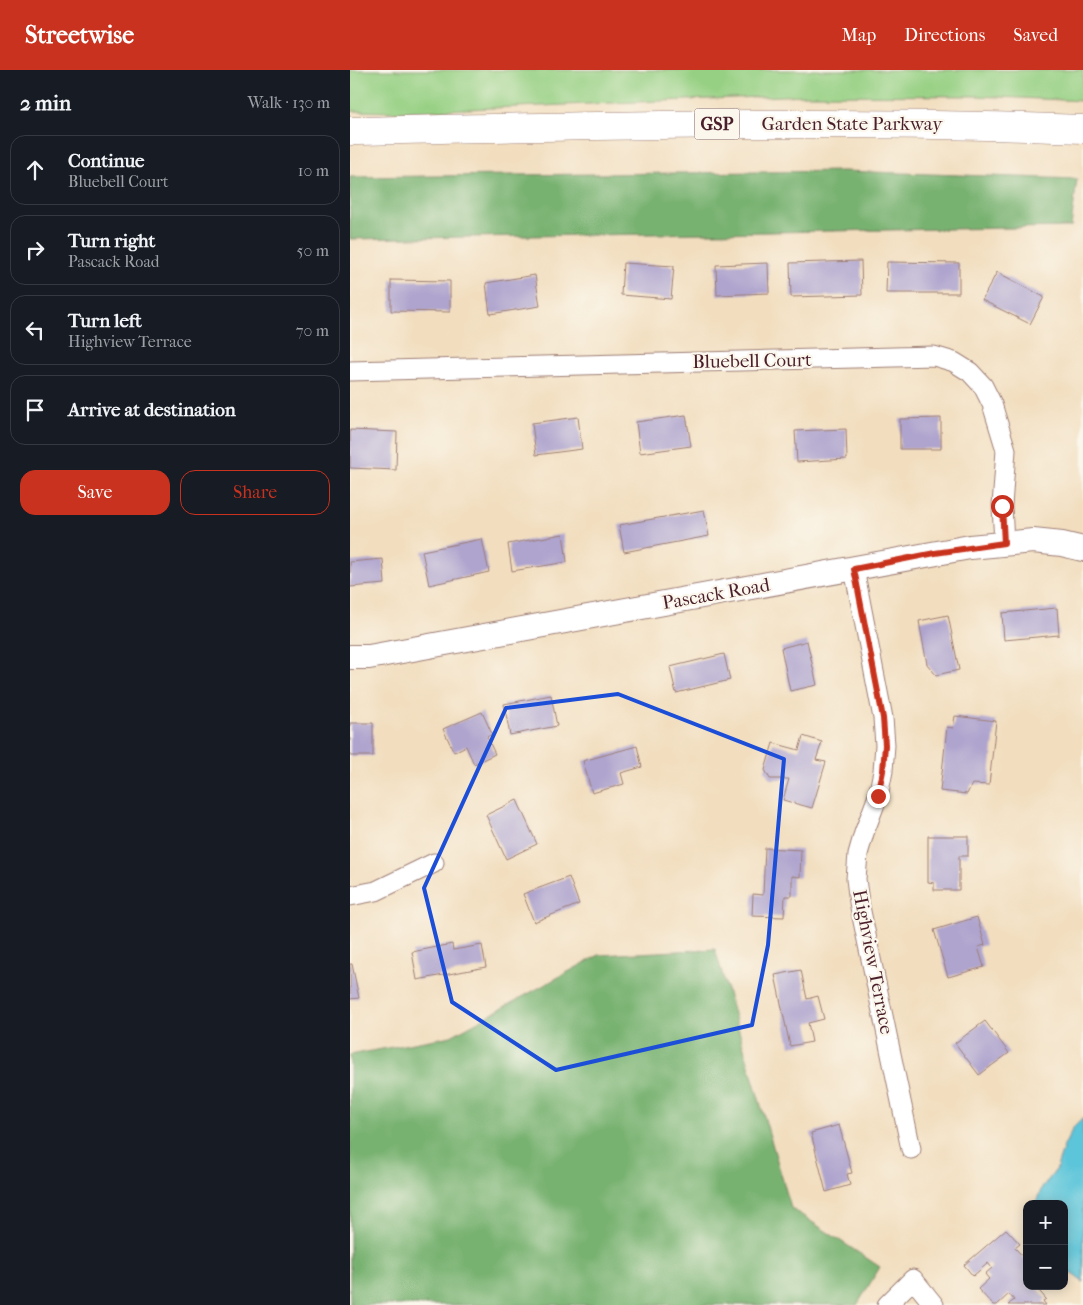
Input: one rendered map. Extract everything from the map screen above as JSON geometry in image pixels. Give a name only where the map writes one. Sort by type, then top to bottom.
[{"type":"highway","name":"Garden State Parkway","points":[[350,131],[752,124],[992,125],[1083,128]]},
{"type":"street","name":"Bluebell Court","points":[[350,371],[934,356],[954,362],[970,372],[983,386],[992,404],[1006,450],[1002,506],[1004,543]]},
{"type":"street","name":"Pascack Road","points":[[350,657],[369,657],[935,553],[1004,543],[1033,541],[1062,544],[1083,549]]},
{"type":"street","name":"Highview Terrace","points":[[854,569],[883,718],[885,745],[883,771],[878,796],[858,854],[856,879],[859,902],[911,1149]]},
{"type":"street","points":[[350,896],[376,891],[434,863]]},
{"type":"street","points":[[887,1305],[913,1279],[934,1305]]},
{"type":"highlighted area","points":[[618,694],[784,759],[768,945],[752,1025],[556,1070],[452,1002],[424,888],[506,708]]},
{"type":"green space","points":[[350,70],[1083,70],[1083,101],[977,96],[807,95],[395,112],[350,111]]},
{"type":"green space","points":[[843,171],[1077,179],[1071,227],[350,239],[350,177]]},
{"type":"green space","points":[[715,949],[791,1208],[880,1267],[857,1305],[350,1305],[350,1055],[451,1036],[599,955]]},
{"type":"water","points":[[1083,1118],[1083,1282],[1068,1271],[1068,1200],[1037,1200],[1042,1188],[1056,1170],[1064,1146],[1073,1128]]},
{"type":"building","points":[[861,261],[862,295],[791,297],[790,263]]},
{"type":"building","points":[[887,262],[959,263],[959,293],[886,293]]},
{"type":"building","points":[[623,263],[674,266],[671,299],[621,295]]},
{"type":"building","points":[[768,263],[769,293],[717,295],[716,265]]},
{"type":"building","points":[[997,272],[1044,297],[1030,324],[982,300]]},
{"type":"building","points":[[535,275],[540,306],[490,314],[486,283]]},
{"type":"building","points":[[391,280],[450,281],[450,312],[391,311]]},
{"type":"building","points":[[686,415],[691,446],[640,453],[636,422]]},
{"type":"building","points":[[578,417],[582,449],[536,455],[532,423]]},
{"type":"building","points":[[941,418],[941,449],[900,449],[900,419]]},
{"type":"building","points":[[846,429],[847,459],[797,462],[795,431]]},
{"type":"building","points":[[350,430],[397,432],[396,470],[350,468]]},
{"type":"building","points":[[704,510],[709,536],[624,552],[619,525]]},
{"type":"building","points":[[563,534],[567,562],[512,571],[508,544]]},
{"type":"building","points":[[482,539],[489,572],[429,585],[422,551]]},
{"type":"building","points":[[383,559],[385,584],[350,587],[350,562]]},
{"type":"building","points":[[1057,608],[1059,635],[1004,640],[1002,613]]},
{"type":"building","points":[[948,615],[959,670],[936,675],[927,664],[919,621]]},
{"type":"building","points":[[807,641],[817,685],[790,691],[781,648]]},
{"type":"building","points":[[724,654],[730,680],[676,693],[670,667]]},
{"type":"building","points":[[551,695],[557,726],[510,735],[504,704]]},
{"type":"building","points":[[482,712],[492,734],[487,737],[495,754],[474,764],[466,746],[454,752],[443,729]]},
{"type":"building","points":[[955,716],[996,721],[989,785],[972,784],[967,794],[940,791],[947,727],[953,728]]},
{"type":"building","points":[[350,723],[373,723],[373,756],[350,756]]},
{"type":"building","points":[[803,736],[822,742],[816,760],[826,762],[812,808],[783,800],[789,779],[770,779],[765,770],[773,743],[799,750]]},
{"type":"building","points":[[637,746],[642,767],[621,773],[624,784],[592,793],[583,761]]},
{"type":"building","points":[[517,800],[537,844],[506,859],[486,815]]},
{"type":"building","points":[[928,836],[968,836],[968,856],[959,856],[959,890],[934,890],[934,883],[928,882]]},
{"type":"building","points":[[765,848],[801,850],[800,877],[792,876],[792,896],[785,896],[784,917],[752,916],[753,894],[763,895]]},
{"type":"building","points":[[569,877],[579,904],[534,922],[523,894]]},
{"type":"building","points":[[977,917],[985,945],[978,947],[984,967],[948,977],[934,930]]},
{"type":"building","points":[[452,944],[453,950],[482,945],[486,967],[417,980],[412,952]]},
{"type":"building","points":[[350,964],[352,964],[359,998],[350,999]]},
{"type":"building","points":[[801,970],[807,999],[818,996],[824,1019],[808,1023],[812,1042],[790,1046],[775,975]]},
{"type":"building","points":[[985,1021],[1009,1053],[979,1075],[955,1043]]},
{"type":"building","points":[[839,1125],[852,1173],[847,1174],[850,1185],[826,1192],[811,1133]]},
{"type":"building","points":[[1006,1229],[1020,1244],[1015,1248],[1023,1257],[1023,1290],[1038,1290],[1046,1299],[1043,1301],[1046,1305],[1008,1305],[1014,1300],[1009,1294],[997,1305],[993,1305],[978,1289],[989,1279],[985,1274],[992,1268],[988,1263],[973,1276],[964,1265]]},
{"type":"route","points":[[878,796],[883,771],[885,745],[883,718],[854,569],[935,553],[1004,543],[1002,506]]}]
